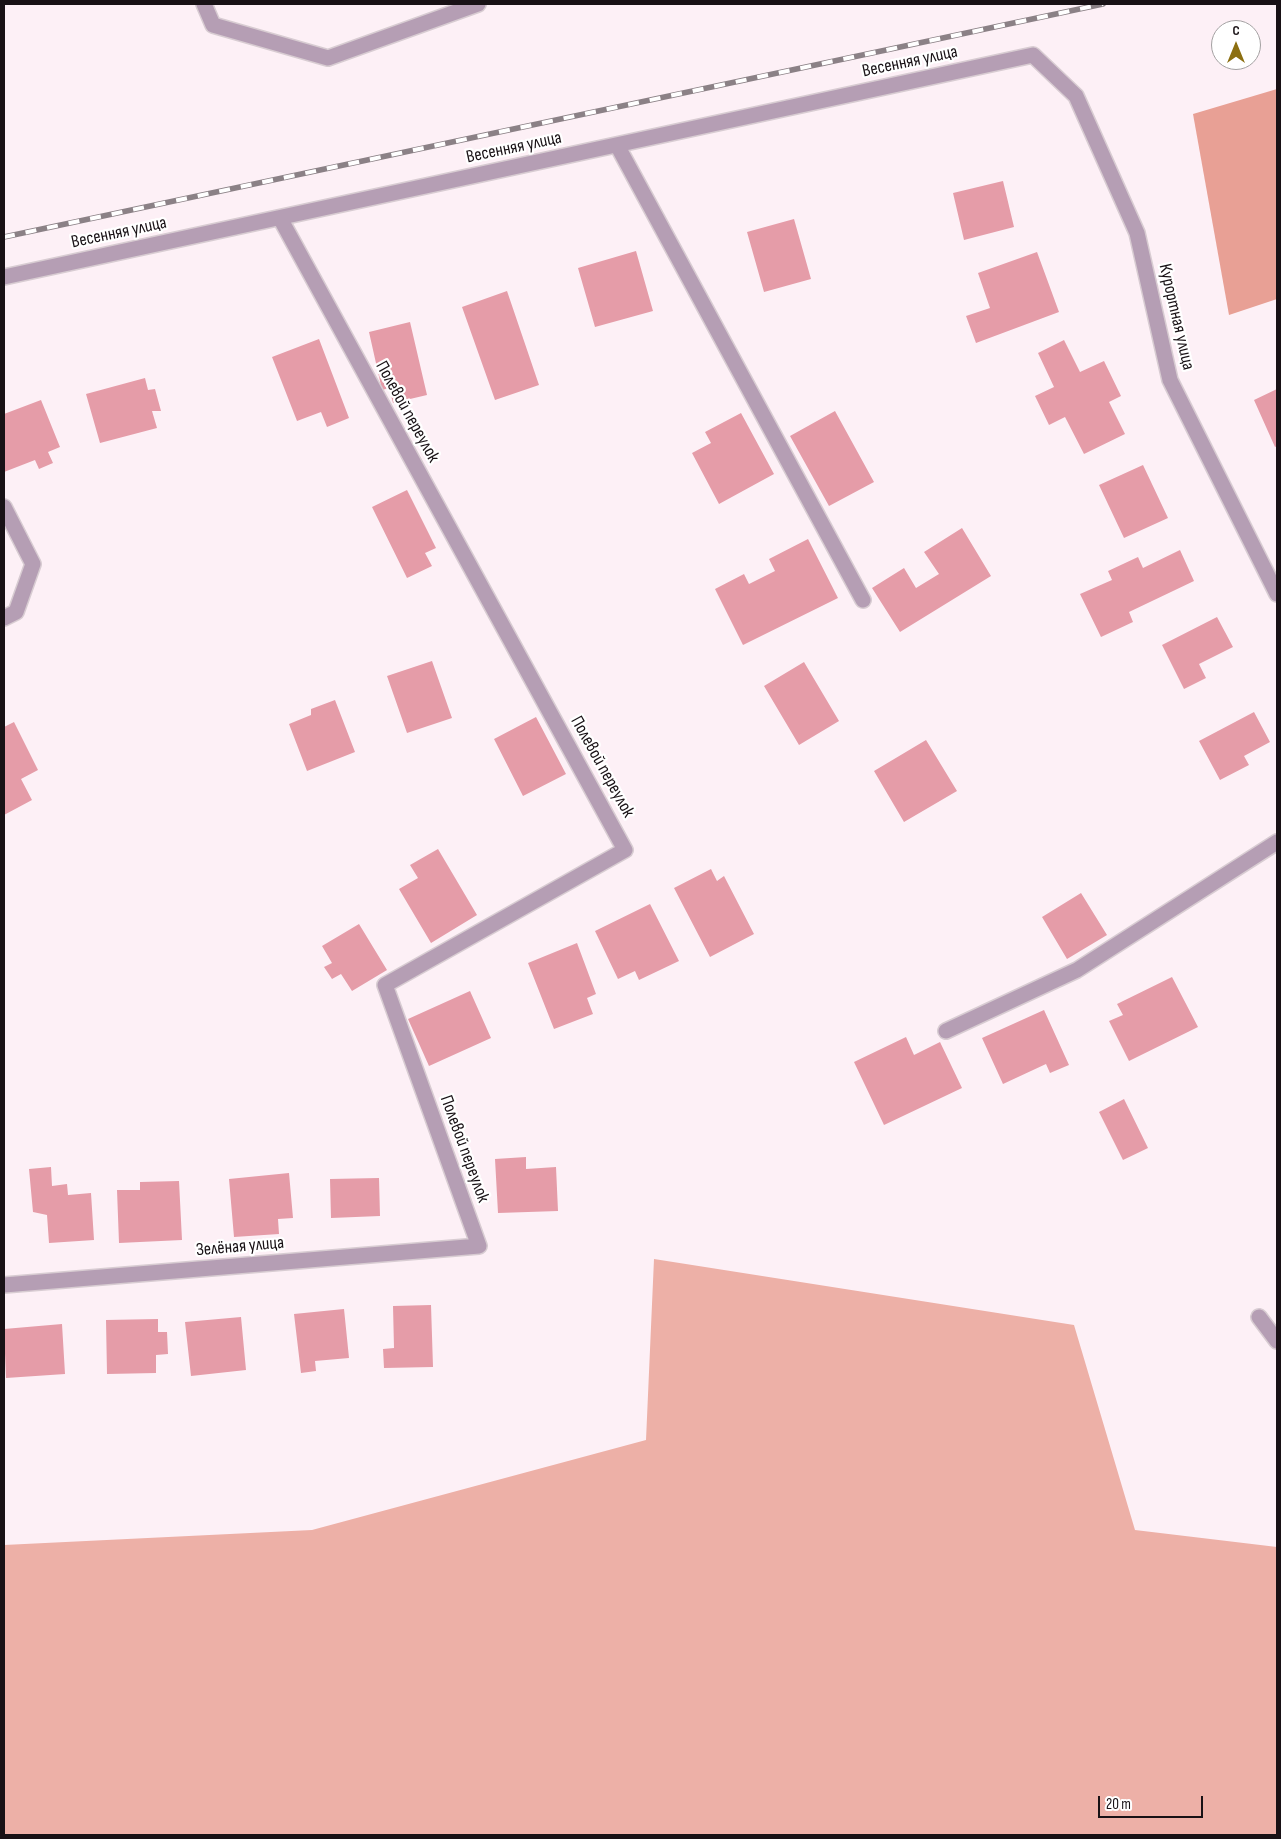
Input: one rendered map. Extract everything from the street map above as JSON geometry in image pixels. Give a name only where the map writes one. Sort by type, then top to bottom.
[{"type":"street","points":[[204,4],[213,25],[328,58],[478,4]]},
{"type":"street","name":"Весенняя улица","points":[[4,277],[1033,55]]},
{"type":"street","name":"Курортная улица","points":[[1033,55],[1076,96],[1137,233],[1170,380],[1277,594]]},
{"type":"street","points":[[617,145],[863,600]]},
{"type":"street","name":"Полевой переулок","points":[[280,218],[625,850],[385,985],[479,1246]]},
{"type":"street","points":[[4,507],[33,564],[16,612],[4,618]]},
{"type":"street","points":[[946,1031],[1077,970],[1277,842]]},
{"type":"street","name":"Зелёная улица","points":[[4,1285],[479,1246]]},
{"type":"street","points":[[1259,1317],[1277,1341]]},
{"type":"shaded area","points":[[1277,89],[1277,299],[1229,315],[1193,114]]},
{"type":"shaded area","points":[[654,1259],[1074,1325],[1135,1530],[1277,1547],[1277,1835],[4,1835],[4,1545],[312,1530],[646,1440]]},
{"type":"building","points":[[1003,181],[1014,227],[964,240],[953,193]]},
{"type":"building","points":[[794,219],[811,279],[764,292],[747,232]]},
{"type":"building","points":[[636,251],[653,311],[595,327],[578,268]]},
{"type":"building","points":[[1037,252],[1059,312],[976,343],[966,316],[990,308],[978,273]]},
{"type":"building","points":[[507,291],[539,385],[495,400],[462,307]]},
{"type":"building","points":[[410,322],[427,395],[393,403],[389,388],[382,390],[369,332]]},
{"type":"building","points":[[319,339],[349,418],[327,427],[321,412],[297,421],[272,357]]},
{"type":"building","points":[[1064,340],[1080,372],[1104,361],[1121,396],[1109,402],[1125,434],[1084,454],[1065,417],[1049,425],[1035,396],[1054,387],[1038,353]]},
{"type":"building","points":[[145,378],[148,390],[155,389],[161,411],[152,411],[157,428],[100,443],[86,394]]},
{"type":"building","points":[[1277,389],[1277,446],[1275,447],[1254,400]]},
{"type":"building","points":[[41,400],[60,447],[48,452],[53,463],[39,469],[35,460],[4,472],[4,414]]},
{"type":"building","points":[[835,411],[874,482],[829,506],[790,436]]},
{"type":"building","points":[[741,413],[774,474],[719,504],[692,453],[711,443],[705,432]]},
{"type":"building","points":[[1143,465],[1168,518],[1124,538],[1099,485]]},
{"type":"building","points":[[407,490],[436,548],[425,553],[432,566],[407,578],[372,507]]},
{"type":"building","points":[[962,528],[991,576],[900,632],[872,588],[904,568],[916,588],[939,574],[924,552]]},
{"type":"building","points":[[808,539],[838,598],[743,645],[715,589],[744,574],[749,584],[775,571],[769,559]]},
{"type":"building","points":[[1180,550],[1194,581],[1129,612],[1133,622],[1101,637],[1080,594],[1112,580],[1108,571],[1138,557],[1143,568]]},
{"type":"building","points":[[1217,617],[1233,647],[1199,664],[1206,678],[1184,689],[1162,645]]},
{"type":"building","points":[[432,661],[452,718],[407,733],[387,676]]},
{"type":"building","points":[[804,662],[839,721],[799,745],[764,686]]},
{"type":"building","points":[[335,700],[355,752],[307,771],[289,724],[311,715],[311,709]]},
{"type":"building","points":[[1254,712],[1270,742],[1244,756],[1249,765],[1220,780],[1199,741]]},
{"type":"building","points":[[536,717],[566,774],[523,796],[494,739]]},
{"type":"building","points":[[14,722],[38,770],[21,779],[32,800],[4,815],[4,727]]},
{"type":"building","points":[[926,740],[957,791],[904,822],[874,771]]},
{"type":"building","points":[[438,849],[477,915],[431,943],[399,889],[418,878],[410,865]]},
{"type":"building","points":[[711,869],[717,881],[724,876],[754,934],[710,957],[674,888]]},
{"type":"building","points":[[1081,893],[1107,935],[1067,959],[1042,917]]},
{"type":"building","points":[[650,904],[679,961],[639,980],[635,971],[618,979],[595,931]]},
{"type":"building","points":[[359,924],[387,970],[352,991],[341,974],[332,979],[324,967],[332,963],[322,946]]},
{"type":"building","points":[[577,943],[596,994],[587,998],[593,1014],[554,1029],[528,963]]},
{"type":"building","points":[[1172,977],[1198,1027],[1129,1061],[1109,1021],[1123,1015],[1117,1004]]},
{"type":"building","points":[[470,991],[491,1038],[429,1066],[408,1019]]},
{"type":"building","points":[[1044,1010],[1069,1065],[1050,1073],[1046,1064],[1003,1084],[982,1038]]},
{"type":"building","points":[[906,1037],[914,1055],[940,1042],[962,1088],[884,1125],[854,1062]]},
{"type":"building","points":[[1124,1099],[1148,1148],[1123,1160],[1099,1112]]},
{"type":"building","points":[[526,1157],[526,1169],[556,1167],[558,1211],[498,1213],[495,1159]]},
{"type":"building","points":[[51,1167],[52,1186],[67,1184],[68,1195],[91,1193],[94,1240],[49,1243],[47,1215],[33,1212],[29,1169]]},
{"type":"building","points":[[289,1173],[293,1218],[278,1219],[279,1234],[234,1237],[229,1179]]},
{"type":"building","points":[[379,1178],[380,1216],[331,1218],[330,1179]]},
{"type":"building","points":[[179,1181],[182,1240],[119,1243],[117,1190],[140,1190],[140,1182]]},
{"type":"building","points":[[431,1305],[433,1367],[384,1368],[383,1349],[394,1348],[393,1306]]},
{"type":"building","points":[[344,1309],[349,1358],[315,1361],[316,1371],[301,1373],[294,1314]]},
{"type":"building","points":[[241,1317],[246,1370],[191,1376],[185,1322]]},
{"type":"building","points":[[158,1319],[158,1332],[167,1332],[168,1354],[156,1355],[156,1373],[107,1374],[106,1320]]},
{"type":"building","points":[[62,1324],[65,1374],[6,1378],[4,1329]]},
{"type":"railway","points":[[4,237],[1103,4]]}]
